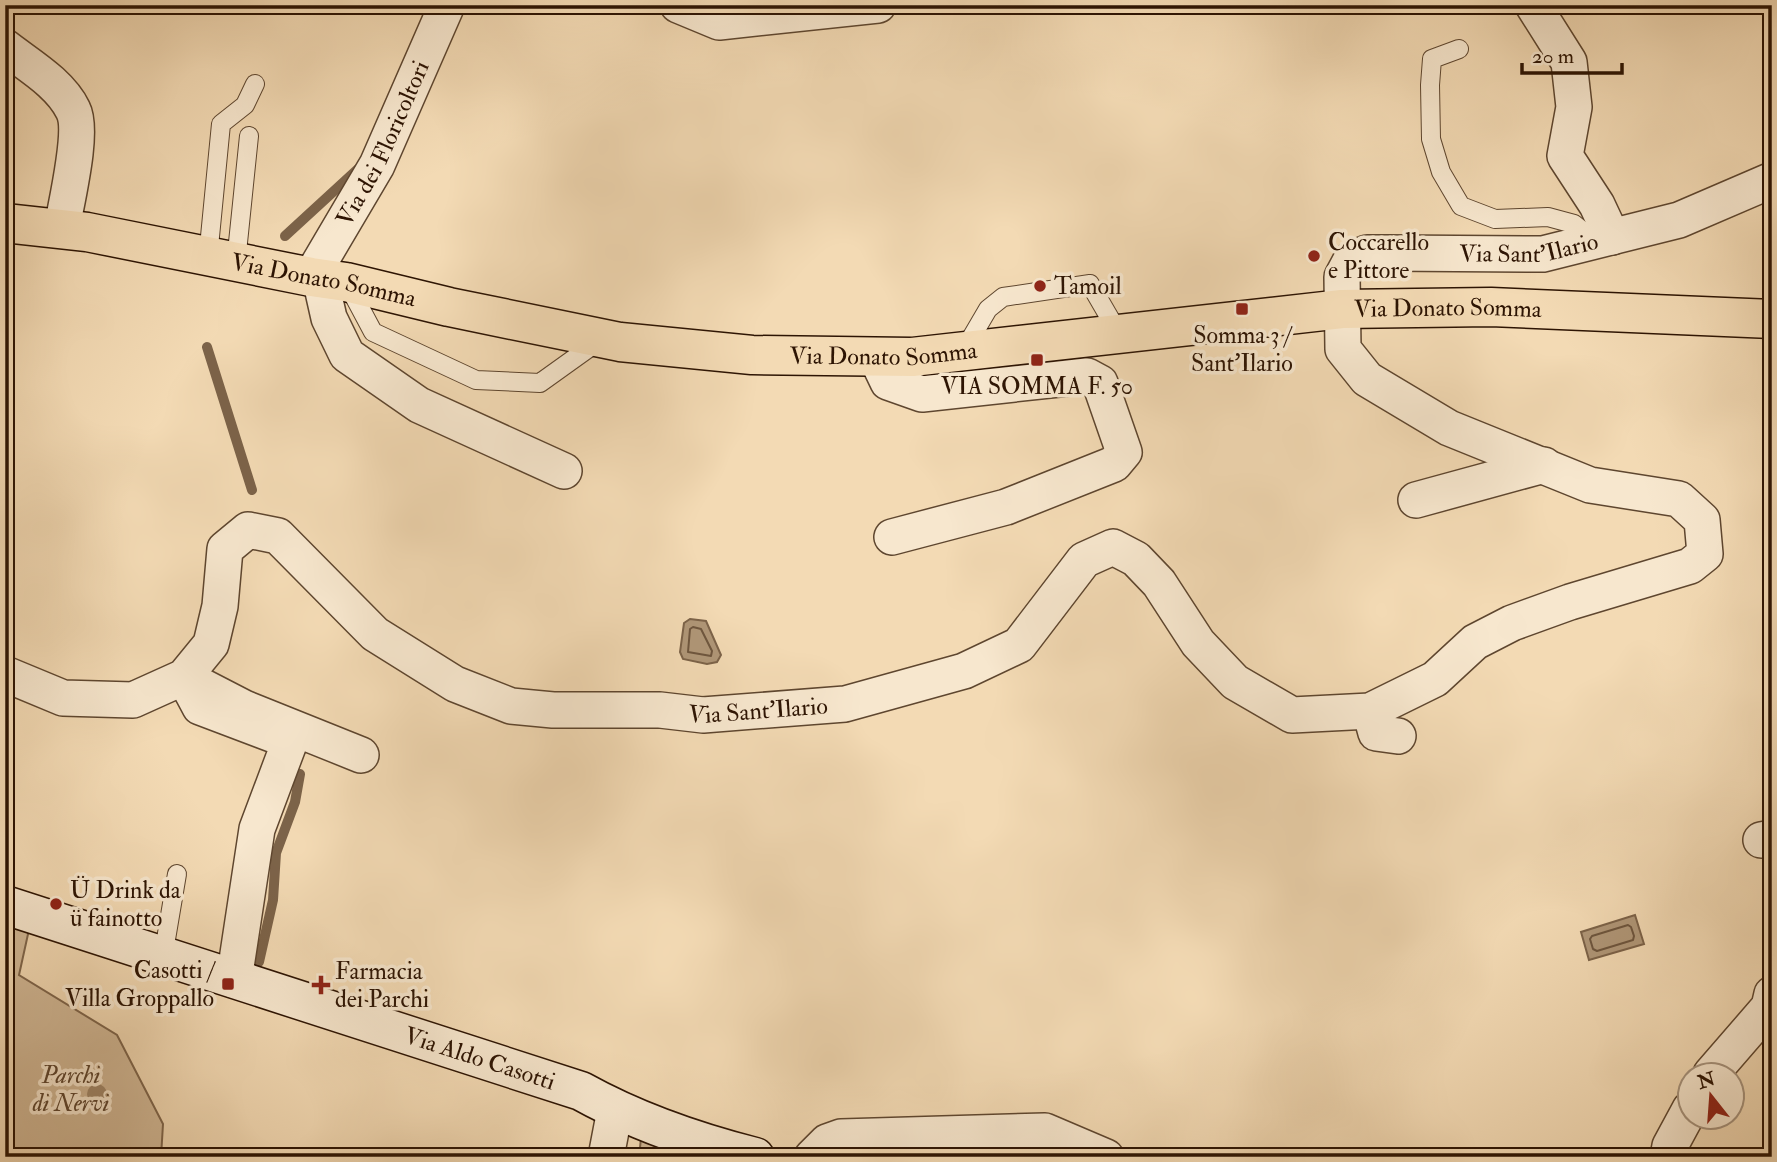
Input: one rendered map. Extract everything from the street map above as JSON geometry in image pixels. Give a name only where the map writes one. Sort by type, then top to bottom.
[{"type":"main road","name":"Via Donato Somma","points":[[5,223],[62,229],[326,279],[602,339],[752,355],[912,357],[1342,309],[1490,307],[1772,319]]},
{"type":"street","name":"Via dei Floricoltori","points":[[326,279],[447,5]]},
{"type":"street","points":[[678,5],[719,22],[878,5]]},
{"type":"street","points":[[1532,5],[1569,62],[1574,107],[1564,156],[1597,205],[1603,239]]},
{"type":"street","points":[[5,47],[54,84],[74,111],[76,148],[62,229]]},
{"type":"street","name":"Via Sant'Ilario","points":[[5,674],[63,698],[133,700],[184,677],[211,644],[220,606],[225,549],[248,530],[278,536],[375,634],[455,684],[511,706],[552,710],[660,710],[703,715],[845,704],[964,671],[1019,645],[1084,560],[1113,547],[1136,559],[1159,583],[1198,643],[1235,682],[1292,715],[1370,711],[1435,679],[1475,642],[1512,623],[1570,602],[1690,566],[1705,554],[1702,520],[1679,499],[1590,485],[1544,464],[1449,428],[1367,379],[1343,349],[1342,277],[1351,260],[1367,253],[1543,254],[1679,220],[1772,180]]},
{"type":"street","points":[[326,279],[329,318],[347,355],[419,405],[564,471]]},
{"type":"street","points":[[876,357],[888,382],[922,394],[1087,376],[1100,383],[1124,452],[1114,464],[1006,507],[892,537]]},
{"type":"street","points":[[1416,500],[1544,464]]},
{"type":"street","points":[[184,677],[244,708],[361,755]]},
{"type":"street","points":[[184,677],[201,707],[290,741],[257,830],[234,980]]},
{"type":"street","points":[[1370,711],[1377,733],[1398,736]]},
{"type":"street","name":"Via Aldo Casotti","points":[[5,905],[581,1091],[615,1110],[711,1146],[755,1157]]},
{"type":"street","points":[[1723,1060],[1769,1007],[1772,994]]},
{"type":"street","points":[[606,1157],[615,1110]]},
{"type":"street","points":[[1668,1157],[1678,1130]]},
{"type":"street","points":[[811,1157],[827,1142],[842,1136],[1045,1132],[1106,1157]]},
{"type":"lane","points":[[1459,50],[1432,59],[1430,85],[1431,139],[1441,172],[1461,206],[1495,219],[1548,217],[1574,223],[1603,239]]},
{"type":"lane","points":[[222,259],[221,124],[245,105],[255,84]]},
{"type":"lane","points":[[222,259],[249,136]]},
{"type":"lane","points":[[326,279],[373,332],[476,380],[540,383],[602,339]]},
{"type":"lane","points":[[963,351],[988,309],[1003,297],[1090,284],[1119,334]]},
{"type":"lane","points":[[163,957],[177,874]]},
{"type":"green space","name":"Parchi di Nervi","points":[[5,920],[30,925],[19,975],[117,1035],[163,1124],[161,1157],[5,1157]]},
{"type":"green space","points":[[642,1129],[717,1157],[639,1157]]},
{"type":"water","points":[[690,619],[706,621],[721,655],[717,662],[707,664],[683,659],[680,652],[684,623]]},
{"type":"water","points":[[1635,915],[1644,944],[1589,960],[1581,932]]},
{"type":"waterway","points":[[285,236],[358,169]]},
{"type":"waterway","points":[[207,347],[252,490]]},
{"type":"waterway","points":[[259,962],[273,900],[276,853],[295,802],[300,774]]},
{"type":"place","name":"Coccarello e Pittore","points":[[1314,256]]},
{"type":"place","name":"Tamoil","points":[[1040,286]]},
{"type":"place","name":"Somma 3 / Sant'Ilario","points":[[1242,309]]},
{"type":"place","name":"VIA SOMMA F. 50","points":[[1037,360]]},
{"type":"place","name":"Ü Drink da ü fainotto","points":[[56,904]]},
{"type":"place","name":"Casotti / Villa Groppallo","points":[[228,984]]},
{"type":"place","name":"Farmacia dei Parchi","points":[[321,985]]}]
